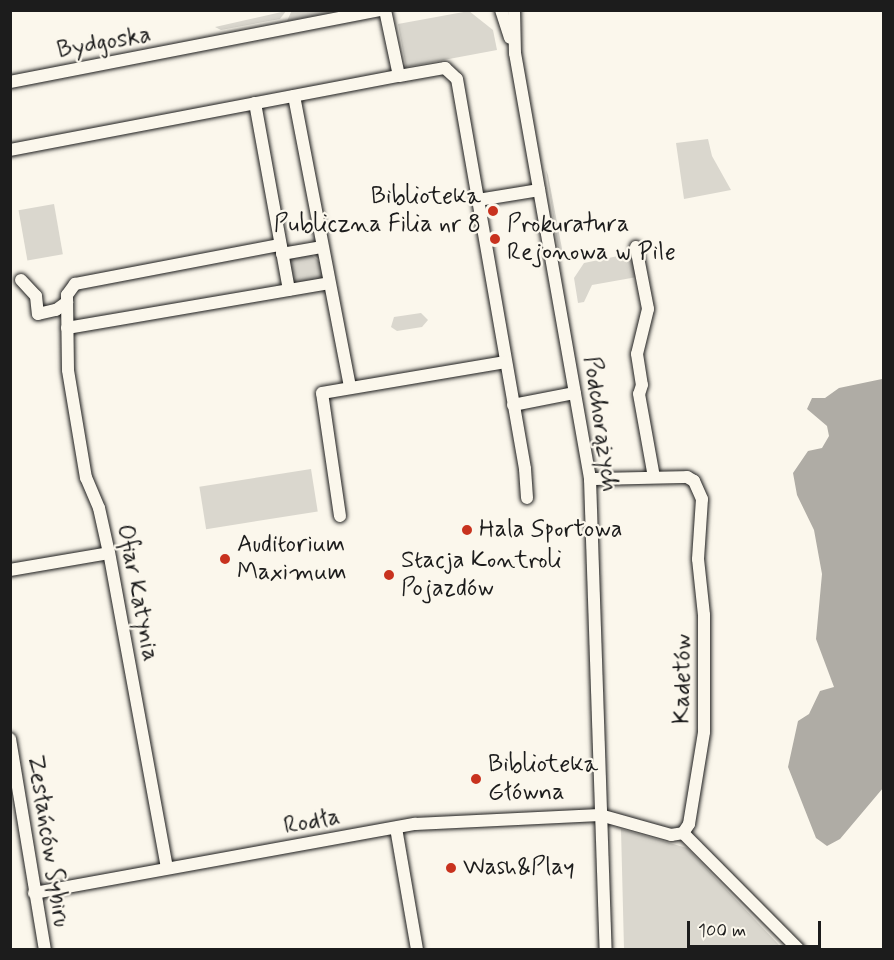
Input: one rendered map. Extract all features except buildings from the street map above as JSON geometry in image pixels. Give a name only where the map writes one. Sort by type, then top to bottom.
[{"type":"street","points":[[383,10],[399,76]]},
{"type":"street","name":"Bydgoska","points":[[10,82],[383,10]]},
{"type":"street","name":"Podchorążych","points":[[501,10],[515,53],[590,480],[606,950]]},
{"type":"street","name":"Podchorążych","points":[[514,10],[515,53]]},
{"type":"street","points":[[10,150],[445,68],[456,76],[527,498]]},
{"type":"street","points":[[294,96],[350,387]]},
{"type":"street","points":[[255,103],[289,290]]},
{"type":"street","points":[[478,200],[539,190]]},
{"type":"street","points":[[21,280],[36,296],[38,314],[56,310],[67,302],[68,292],[75,284],[281,249],[322,247]]},
{"type":"street","points":[[636,247],[648,309],[637,354],[642,385],[639,394],[654,477]]},
{"type":"street","points":[[67,328],[329,283]]},
{"type":"street","name":"Ofiar Katynia","points":[[67,302],[68,370],[86,478],[99,508],[109,553],[167,868]]},
{"type":"street","points":[[340,516],[322,393],[505,362]]},
{"type":"street","points":[[513,405],[576,393]]},
{"type":"street","name":"Kadetów","points":[[590,480],[690,478],[703,506],[698,559],[704,619],[704,732],[689,824],[683,833]]},
{"type":"street","points":[[10,570],[109,553]]},
{"type":"street","name":"Zesłańców Sybiru","points":[[10,739],[45,950]]},
{"type":"street","points":[[600,815],[671,835],[683,833],[799,950]]},
{"type":"street","name":"Rodła","points":[[34,893],[396,828],[600,815]]},
{"type":"street","points":[[396,828],[417,950]]},
{"type":"shaded area","points":[[292,10],[338,10],[338,11],[287,21]]},
{"type":"shaded area","points":[[286,11],[280,19],[221,30],[215,27]]},
{"type":"shaded area","points":[[469,11],[493,30],[497,50],[406,67],[398,24]]},
{"type":"shaded area","points":[[708,139],[712,156],[731,190],[684,199],[676,143]]},
{"type":"shaded area","points":[[546,170],[548,175],[563,254],[558,248]]},
{"type":"shaded area","points":[[54,204],[63,254],[27,260],[19,210]]},
{"type":"shaded area","points":[[309,253],[320,262],[323,274],[318,280],[293,283],[289,261],[294,256]]},
{"type":"shaded area","points":[[628,254],[634,258],[637,277],[592,285],[584,302],[578,303],[574,278],[584,263]]},
{"type":"shaded area","points":[[421,313],[428,320],[422,327],[397,331],[391,327],[394,317]]},
{"type":"shaded area","points":[[882,379],[883,788],[840,839],[827,846],[816,838],[788,767],[798,721],[809,714],[820,691],[834,687],[816,639],[822,574],[814,530],[797,495],[793,473],[808,451],[822,448],[829,436],[827,426],[807,409],[812,398],[825,398],[839,388]]},
{"type":"shaded area","points":[[311,469],[318,511],[206,529],[199,487]]},
{"type":"shaded area","points":[[621,829],[687,848],[779,945],[774,950],[624,949]]},
{"type":"place","name":"Biblioteka Publiczna Filia nr 8","points":[[493,211]]},
{"type":"place","name":"Prokuratura Rejonowa w Pile","points":[[495,239]]},
{"type":"place","name":"Hala Sportowa","points":[[467,530]]},
{"type":"place","name":"Auditorium Maximum","points":[[225,559]]},
{"type":"place","name":"Stacja Kontroli Pojazdów","points":[[389,575]]},
{"type":"place","name":"Biblioteka Główna","points":[[476,779]]},
{"type":"place","name":"Wash&Play","points":[[451,868]]}]
